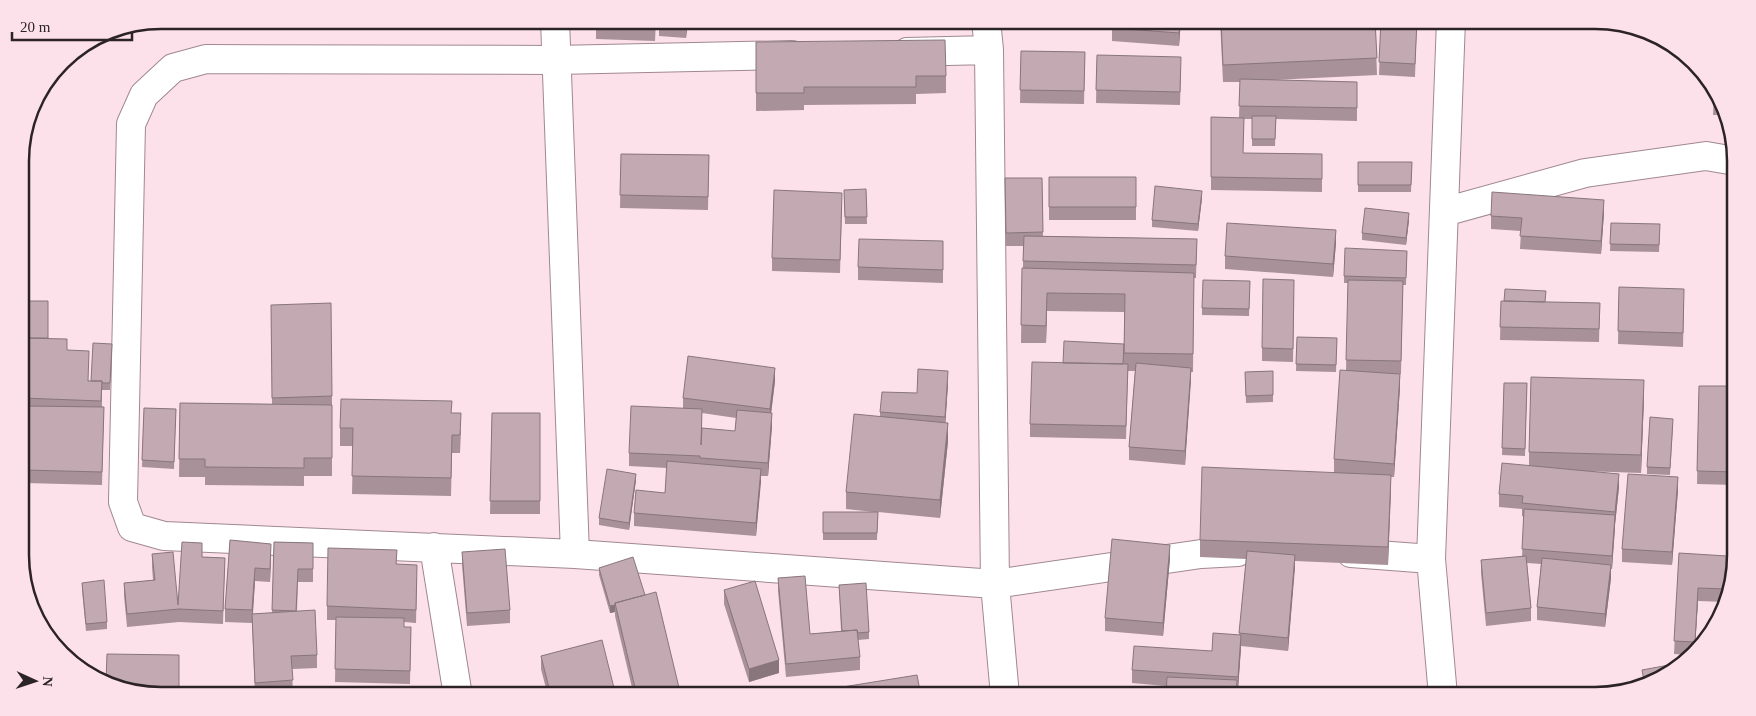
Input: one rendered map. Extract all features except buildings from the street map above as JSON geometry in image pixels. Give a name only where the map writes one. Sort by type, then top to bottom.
[{"type":"street","points":[[555,29],[575,554]]},
{"type":"street","points":[[987,29],[989,50],[995,584],[1005,687]]},
{"type":"street","points":[[1442,687],[1432,559],[1451,29]]},
{"type":"street","points":[[881,53],[989,50]]},
{"type":"street","points":[[812,54],[555,60],[206,59],[173,68],[144,96],[130,124],[123,502],[132,527],[164,536],[575,554],[995,584],[1201,554],[1260,552]]},
{"type":"street","points":[[1444,212],[1585,173],[1706,156],[1727,160]]},
{"type":"street","points":[[434,547],[457,687]]},
{"type":"street","points":[[1327,552],[1432,559]]}]
